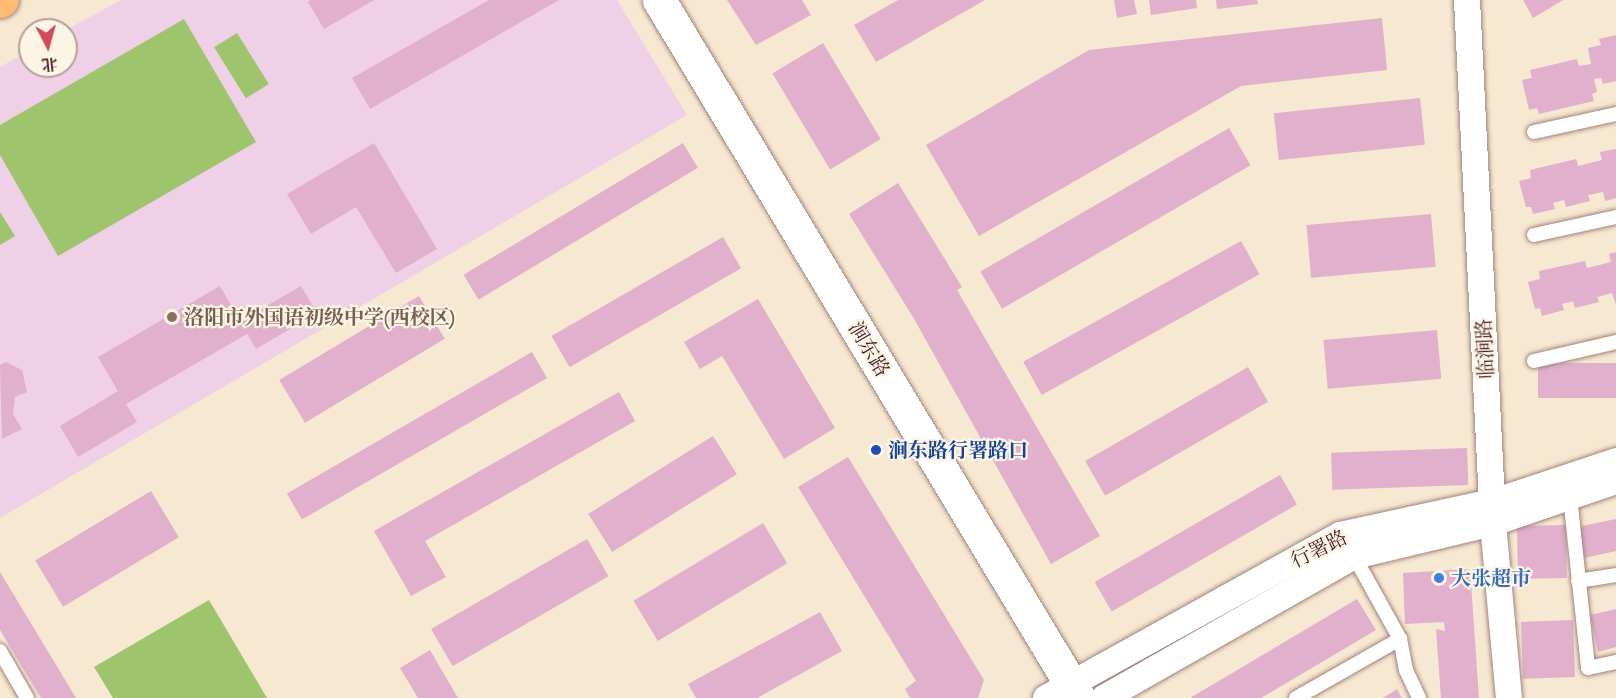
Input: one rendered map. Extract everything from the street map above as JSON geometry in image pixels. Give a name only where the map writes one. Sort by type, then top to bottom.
[{"type":"street","name":"涧东路","points":[[641,0],[1062,694]]},
{"type":"street","name":"涧东路","points":[[659,0],[1062,694]]},
{"type":"street","name":"临涧路","points":[[1467,0],[1493,513],[1509,698]]},
{"type":"street","name":"行署路","points":[[1104,698],[1354,556],[1493,513],[1616,461]]},
{"type":"street","name":"行署路","points":[[1062,694],[1340,535],[1493,513],[1570,496],[1616,481]]},
{"type":"lane","points":[[1534,132],[1616,114]]},
{"type":"lane","points":[[1533,235],[1616,217]]},
{"type":"lane","points":[[1534,361],[1616,342]]},
{"type":"lane","points":[[1570,496],[1588,668],[1616,662]]},
{"type":"lane","points":[[1354,556],[1400,639],[1406,670],[1419,698]]},
{"type":"lane","points":[[1578,581],[1616,575]]},
{"type":"lane","points":[[1296,698],[1400,639]]},
{"type":"lane","points":[[0,651],[27,698]]},
{"type":"shaded area","name":"洛阳市外国语初级中学(西校区)","points":[[121,0],[617,0],[687,115],[0,518],[0,67],[18,57],[18,78],[78,78],[78,23]]},
{"type":"green space","points":[[184,19],[256,142],[58,256],[0,155],[0,125]]},
{"type":"green space","points":[[237,33],[269,84],[246,98],[214,47]]},
{"type":"green space","points":[[0,212],[15,236],[0,245]]},
{"type":"green space","points":[[209,600],[267,698],[113,698],[94,667]]},
{"type":"building","points":[[311,0],[374,0],[324,29],[308,2]]},
{"type":"building","points":[[489,0],[559,0],[370,109],[352,78]]},
{"type":"building","points":[[727,0],[802,0],[811,15],[756,45]]},
{"type":"building","points":[[898,0],[985,0],[876,62],[854,25]]},
{"type":"building","points":[[1114,0],[1134,0],[1137,14],[1117,18]]},
{"type":"building","points":[[1149,0],[1196,0],[1197,8],[1151,15]]},
{"type":"building","points":[[1216,0],[1257,0],[1258,4],[1217,9]]},
{"type":"building","points":[[1523,0],[1563,0],[1533,18]]},
{"type":"building","points":[[1382,18],[1387,70],[1241,86],[979,236],[926,145],[1089,50]]},
{"type":"building","points":[[1616,35],[1616,81],[1603,84],[1601,78],[1594,79],[1597,92],[1592,94],[1594,101],[1539,114],[1537,108],[1529,110],[1522,80],[1532,78],[1530,70],[1577,59],[1579,66],[1591,64],[1588,48],[1601,45],[1599,39]]},
{"type":"building","points":[[823,43],[881,139],[830,169],[772,73]]},
{"type":"building","points":[[1420,98],[1425,145],[1279,160],[1274,113]]},
{"type":"building","points":[[1229,128],[1250,165],[1002,309],[980,272]]},
{"type":"building","points":[[374,143],[437,249],[396,273],[356,207],[311,234],[287,194]]},
{"type":"building","points":[[683,143],[698,168],[479,300],[464,275]]},
{"type":"building","points":[[1616,149],[1616,198],[1605,201],[1603,192],[1588,195],[1590,201],[1566,207],[1564,200],[1553,203],[1555,209],[1533,214],[1531,207],[1526,207],[1519,181],[1531,178],[1530,170],[1576,159],[1578,166],[1602,160],[1600,152]]},
{"type":"building","points":[[898,183],[962,287],[957,290],[1100,536],[1051,564],[913,317],[849,214]]},
{"type":"building","points":[[1431,214],[1436,267],[1311,278],[1306,225]]},
{"type":"building","points":[[723,237],[741,268],[570,367],[552,336]]},
{"type":"building","points":[[1241,241],[1259,274],[1042,395],[1023,362]]},
{"type":"building","points":[[1616,252],[1616,305],[1612,293],[1597,297],[1599,302],[1575,308],[1573,301],[1562,304],[1564,310],[1542,316],[1540,308],[1535,309],[1528,282],[1540,279],[1539,271],[1585,261],[1587,268],[1611,262],[1609,254]]},
{"type":"building","points":[[220,286],[240,321],[301,286],[317,313],[256,349],[247,334],[126,404],[137,422],[78,457],[60,426],[118,391],[98,357]]},
{"type":"building","points":[[419,296],[445,339],[305,423],[279,380]]},
{"type":"building","points":[[758,299],[835,428],[784,459],[722,356],[700,369],[684,342]]},
{"type":"building","points":[[1437,330],[1441,379],[1328,389],[1323,340]]},
{"type":"building","points":[[532,352],[547,378],[302,519],[287,494]]},
{"type":"building","points":[[6,362],[22,370],[27,392],[15,397],[13,414],[22,429],[2,439],[0,365]]},
{"type":"building","points":[[1538,363],[1616,363],[1616,398],[1538,398]]},
{"type":"building","points":[[1248,367],[1268,402],[1105,496],[1085,461]]},
{"type":"building","points":[[619,392],[635,421],[425,541],[446,577],[411,596],[374,531]]},
{"type":"building","points":[[713,436],[737,474],[612,552],[588,514]]},
{"type":"building","points":[[1467,448],[1468,485],[1332,490],[1331,453]]},
{"type":"building","points":[[848,457],[984,680],[978,698],[910,698],[905,689],[916,681],[798,487]]},
{"type":"building","points":[[1280,475],[1297,504],[1112,611],[1095,582]]},
{"type":"building","points":[[151,491],[179,537],[63,607],[35,561]]},
{"type":"building","points":[[1616,519],[1616,551],[1584,558],[1577,527]]},
{"type":"building","points":[[763,523],[787,563],[658,641],[634,601]]},
{"type":"building","points":[[1566,525],[1567,578],[1518,579],[1517,526]]},
{"type":"building","points":[[587,539],[608,576],[453,666],[431,629]]},
{"type":"building","points":[[1470,569],[1479,698],[1441,698],[1436,629],[1445,631],[1444,622],[1405,624],[1403,573]]},
{"type":"building","points":[[0,572],[76,698],[41,698],[0,630]]},
{"type":"building","points":[[1357,599],[1376,630],[1261,698],[1190,698]]},
{"type":"building","points":[[1616,609],[1616,647],[1598,652],[1590,615]]},
{"type":"building","points":[[820,612],[842,651],[757,698],[696,698],[688,684]]},
{"type":"building","points":[[1573,620],[1575,677],[1523,679],[1521,622]]},
{"type":"building","points":[[430,650],[458,698],[418,698],[400,668]]},
{"type":"building","points":[[1397,689],[1402,698],[1383,698]]},
{"type":"place","name":"洛阳市外国语初级中学(西校区)","points":[[172,317]]},
{"type":"place","name":"涧东路行署路口","points":[[876,450]]},
{"type":"place","name":"大张超市","points":[[1439,578]]}]
